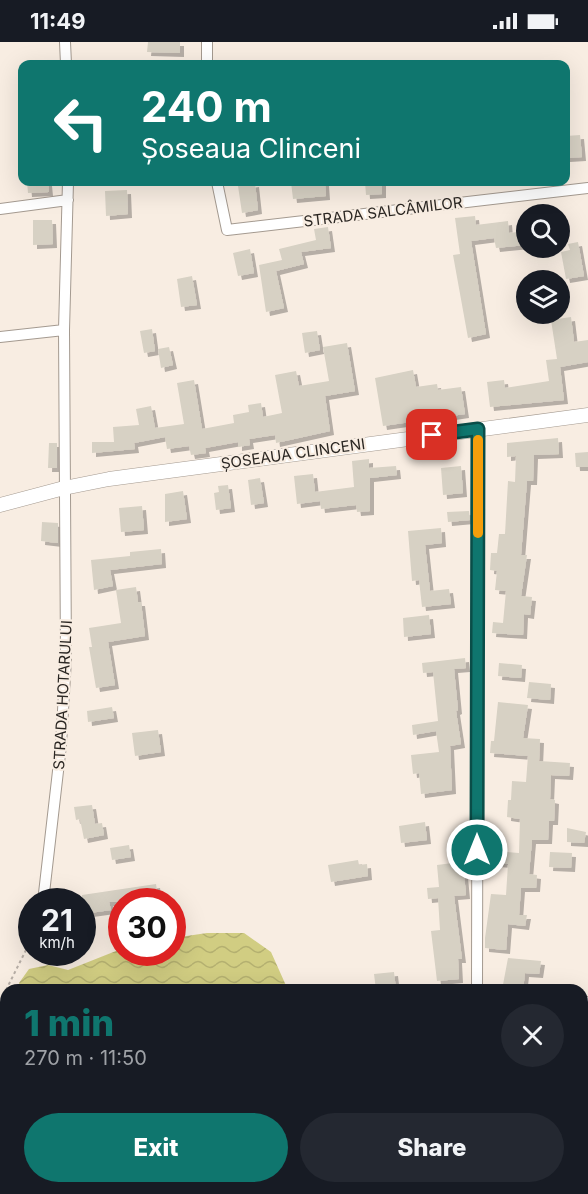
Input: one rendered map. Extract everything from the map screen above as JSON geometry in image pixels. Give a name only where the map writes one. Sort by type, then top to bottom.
[{"type":"main road","name":"ȘOSEAUA CLINCENI","points":[[0,505],[109,479],[588,415]]},
{"type":"street","points":[[65,42],[66,60]]},
{"type":"street","points":[[207,42],[207,60]]},
{"type":"street","name":"STRADA HOTARULUI","points":[[45,888],[60,756],[66,659],[64,330],[68,186]]},
{"type":"street","name":"STRADA SALCÂMILOR","points":[[218,186],[227,230],[588,188]]},
{"type":"street","points":[[0,209],[68,200]]},
{"type":"street","points":[[0,337],[64,330]]},
{"type":"street","points":[[477,984],[478,429]]},
{"type":"path","points":[[9,984],[18,966]]},
{"type":"water","points":[[207,933],[244,933],[271,952],[285,984],[19,984],[29,969],[52,966],[68,970],[78,966],[96,966],[96,959],[108,954],[108,966],[186,966],[186,936]]},
{"type":"building","points":[[148,42],[180,42],[180,53],[147,52]]},
{"type":"building","points":[[580,135],[582,157],[570,158],[570,136]]},
{"type":"building","points":[[27,186],[48,186],[49,192],[28,193]]},
{"type":"building","points":[[238,186],[255,186],[258,210],[242,213]]},
{"type":"building","points":[[291,186],[325,186],[326,196],[293,199]]},
{"type":"building","points":[[365,186],[382,186],[382,194],[366,195]]},
{"type":"building","points":[[127,190],[128,214],[106,216],[105,191]]},
{"type":"building","points":[[475,216],[476,225],[508,221],[509,233],[516,232],[516,246],[496,248],[494,238],[471,241],[486,334],[468,338],[453,255],[460,254],[455,218]]},
{"type":"building","points":[[33,220],[52,220],[53,244],[33,245]]},
{"type":"building","points":[[328,227],[331,248],[301,252],[304,264],[276,271],[284,308],[266,312],[259,265],[282,260],[279,249],[316,240],[314,229]]},
{"type":"building","points":[[578,242],[584,276],[570,278],[570,270],[564,270],[562,258],[570,258],[570,244]]},
{"type":"building","points":[[250,249],[254,273],[238,276],[233,253]]},
{"type":"building","points":[[192,276],[197,305],[181,307],[177,279]]},
{"type":"building","points":[[570,317],[574,342],[588,340],[588,362],[560,367],[564,400],[490,407],[487,382],[504,380],[505,388],[549,381],[546,360],[557,359],[552,324],[570,324]]},
{"type":"building","points":[[152,329],[155,351],[144,353],[140,331]]},
{"type":"building","points":[[317,331],[320,350],[305,353],[302,333]]},
{"type":"building","points":[[347,343],[355,391],[325,396],[330,431],[276,443],[275,435],[249,439],[250,445],[238,447],[238,442],[205,448],[206,453],[191,455],[189,446],[167,449],[165,437],[134,443],[135,449],[92,453],[92,442],[114,442],[113,427],[139,425],[136,409],[151,406],[155,428],[184,424],[177,383],[194,380],[202,429],[234,423],[233,415],[249,412],[248,405],[261,403],[263,417],[282,413],[275,375],[296,371],[299,386],[329,381],[323,347]]},
{"type":"building","points":[[169,347],[173,365],[161,368],[158,349]]},
{"type":"building","points":[[413,370],[416,387],[437,384],[438,390],[461,387],[465,414],[383,426],[375,378]]},
{"type":"building","points":[[558,438],[559,454],[534,455],[533,481],[527,481],[521,555],[527,555],[521,596],[532,597],[530,615],[524,614],[523,635],[492,633],[493,622],[503,623],[506,591],[495,590],[497,571],[490,570],[491,553],[497,553],[499,534],[505,534],[508,481],[515,482],[516,456],[507,457],[507,443]]},
{"type":"building","points":[[49,443],[57,443],[57,468],[48,468]]},
{"type":"building","points":[[588,452],[588,467],[576,467],[575,453]]},
{"type":"building","points":[[369,459],[369,468],[396,466],[397,475],[370,478],[370,511],[357,512],[356,505],[321,509],[320,501],[297,504],[294,476],[313,474],[315,492],[354,487],[352,461]]},
{"type":"building","points":[[461,466],[463,493],[443,495],[441,468]]},
{"type":"building","points":[[260,478],[264,503],[251,505],[248,480]]},
{"type":"building","points":[[228,485],[231,508],[216,510],[214,493],[219,492],[218,486]]},
{"type":"building","points":[[183,491],[187,519],[165,522],[165,494]]},
{"type":"building","points":[[142,506],[144,530],[121,532],[119,508]]},
{"type":"building","points":[[469,511],[470,520],[448,522],[447,512]]},
{"type":"building","points":[[42,522],[58,523],[58,543],[41,541]]},
{"type":"building","points":[[441,528],[442,543],[425,545],[430,591],[449,589],[451,604],[422,607],[419,580],[412,581],[408,531]]},
{"type":"building","points":[[161,549],[162,564],[110,570],[113,586],[94,590],[91,560],[130,556],[130,552]]},
{"type":"building","points":[[136,587],[138,602],[141,602],[145,636],[108,642],[115,685],[96,688],[89,647],[92,647],[89,628],[121,623],[116,590]]},
{"type":"building","points":[[429,615],[431,634],[404,637],[403,618]]},
{"type":"building","points":[[465,658],[466,668],[454,669],[458,710],[456,711],[461,744],[450,746],[452,790],[421,794],[419,773],[413,774],[411,755],[439,752],[436,731],[413,735],[412,725],[438,721],[433,672],[423,673],[422,663]]},
{"type":"building","points":[[499,663],[522,665],[521,678],[498,676]]},
{"type":"building","points":[[529,682],[551,684],[550,700],[527,698]]},
{"type":"building","points":[[498,702],[528,705],[523,738],[540,739],[539,761],[570,763],[569,776],[551,775],[550,799],[555,800],[554,821],[549,821],[548,840],[532,840],[529,874],[537,875],[536,888],[521,888],[519,915],[527,915],[525,926],[508,924],[506,950],[485,948],[485,938],[491,894],[506,895],[508,864],[495,863],[495,851],[519,853],[520,819],[507,817],[508,800],[511,800],[512,781],[526,782],[528,756],[490,753],[491,741],[494,741]]},
{"type":"building","points":[[112,707],[114,718],[88,722],[87,711]]},
{"type":"building","points":[[158,730],[161,752],[135,756],[132,733]]},
{"type":"building","points":[[92,805],[95,824],[102,823],[104,835],[84,839],[80,819],[76,820],[74,807]]},
{"type":"building","points":[[425,822],[427,840],[401,843],[399,826]]},
{"type":"building","points":[[567,828],[586,832],[584,843],[567,842]]},
{"type":"building","points":[[129,845],[131,857],[112,860],[110,848]]},
{"type":"building","points":[[550,852],[572,853],[571,868],[549,867]]},
{"type":"building","points":[[358,860],[359,865],[367,864],[368,876],[331,882],[328,865]]},
{"type":"building","points":[[468,861],[469,874],[464,874],[466,895],[454,896],[462,959],[458,959],[459,979],[437,981],[431,931],[440,930],[438,898],[428,899],[427,888],[439,887],[437,865]]},
{"type":"building","points":[[156,884],[157,888],[129,888]]},
{"type":"building","points":[[108,891],[108,910],[96,912],[96,893]]},
{"type":"building","points":[[508,958],[541,961],[539,974],[525,973],[524,984],[503,984]]},
{"type":"building","points":[[394,972],[395,984],[375,984],[374,974]]},
{"type":"slow traffic","points":[[478,440],[478,533]]},
{"type":"route","points":[[432,435],[478,429],[477,850]]}]
